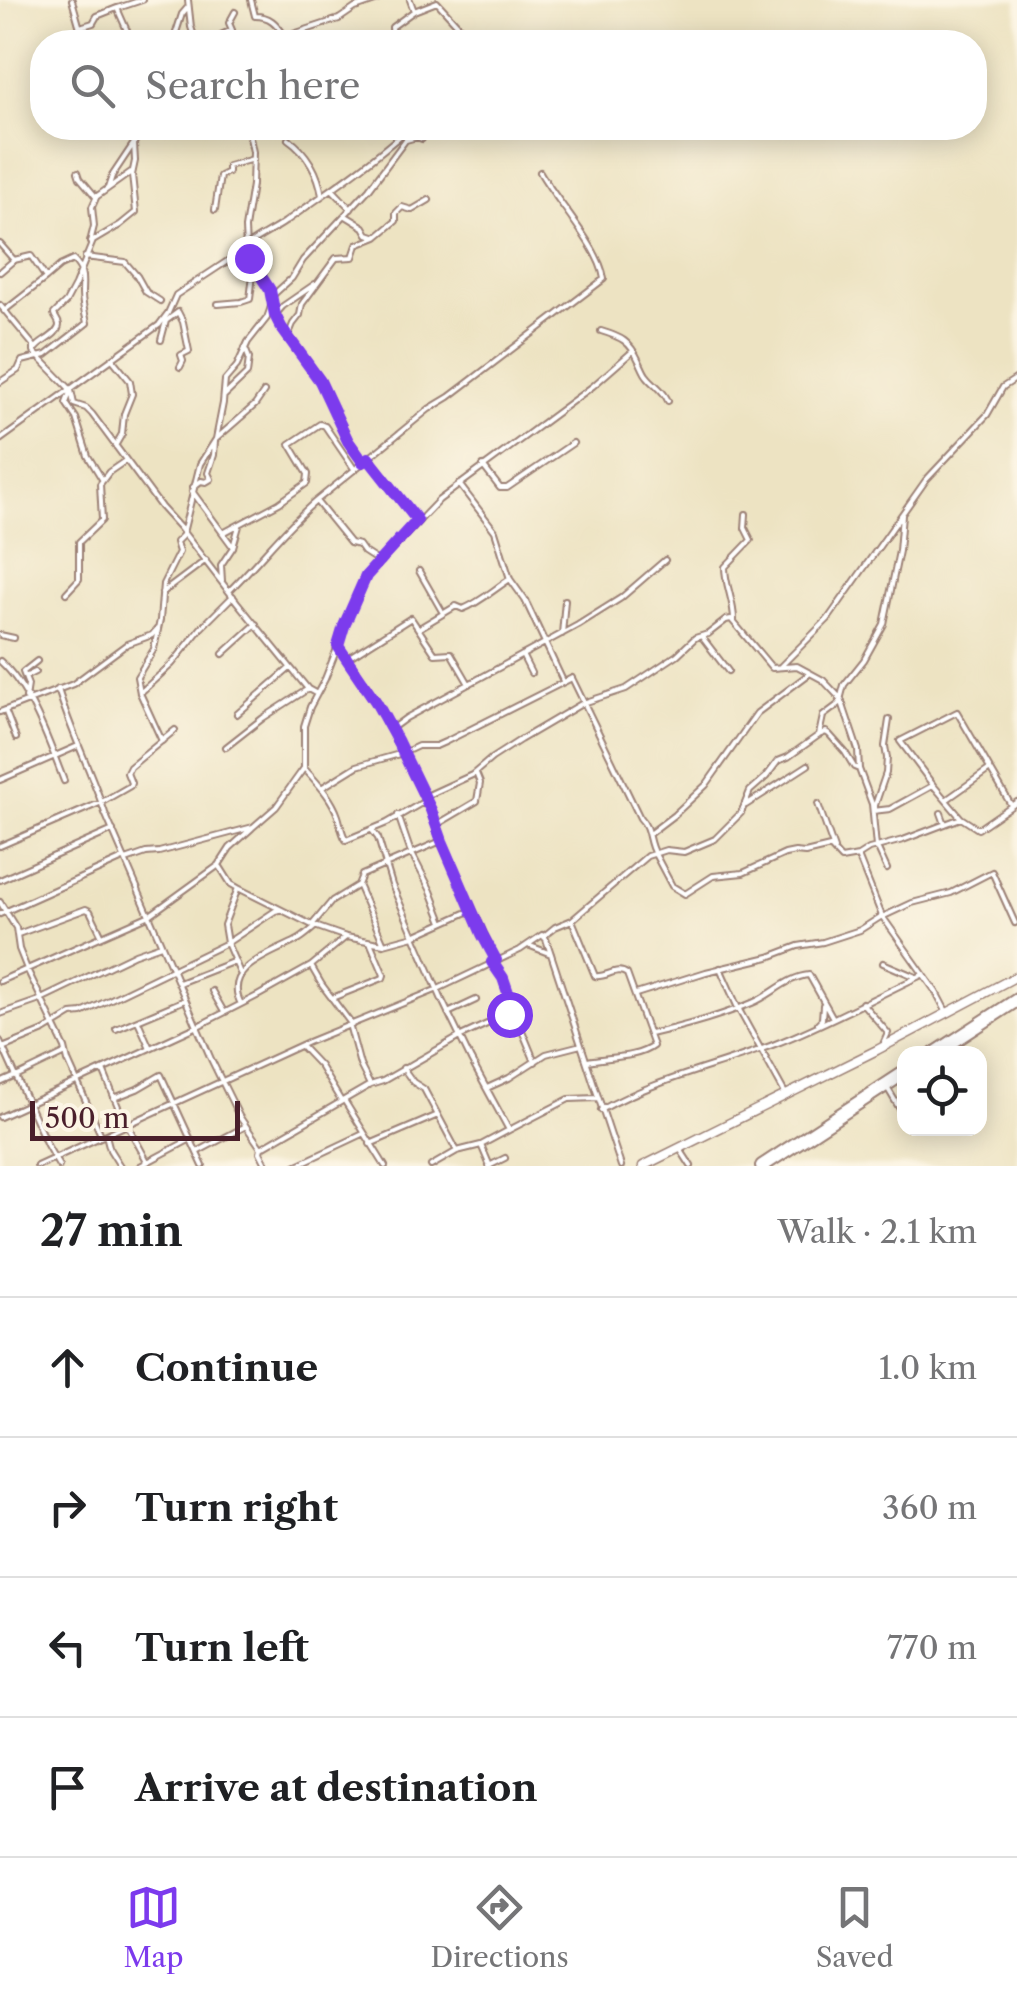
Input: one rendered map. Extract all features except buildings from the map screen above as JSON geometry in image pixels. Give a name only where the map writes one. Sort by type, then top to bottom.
[{"type":"highway","points":[[946,1046],[1017,1000]]},
{"type":"highway","points":[[762,1166],[897,1078]]},
{"type":"street","points":[[72,0],[80,28],[93,24],[97,16],[142,0]]},
{"type":"street","points":[[251,0],[254,16],[266,16],[282,30]]},
{"type":"street","points":[[304,30],[340,19],[354,8],[378,0]]},
{"type":"street","points":[[410,0],[414,11]]},
{"type":"street","points":[[392,30],[414,11],[437,2],[463,30]]},
{"type":"street","points":[[177,30],[188,3]]},
{"type":"street","points":[[188,3],[191,30]]},
{"type":"street","points":[[116,8],[126,30]]},
{"type":"street","points":[[232,30],[229,23],[235,12]]},
{"type":"street","points":[[90,247],[97,236],[136,212],[134,140]]},
{"type":"street","points":[[108,188],[136,140]]},
{"type":"street","points":[[252,140],[246,245],[272,296],[275,315],[320,381],[348,441],[417,520]]},
{"type":"street","points":[[290,140],[316,172],[322,196]]},
{"type":"street","points":[[0,440],[159,325],[176,295],[399,140]]},
{"type":"street","points":[[272,296],[352,209],[403,140]]},
{"type":"street","points":[[215,210],[220,176],[228,172],[228,166],[253,159]]},
{"type":"street","points":[[37,354],[41,341],[58,329],[54,314],[67,300],[86,258],[96,197],[133,170]]},
{"type":"street","points":[[78,172],[96,197]]},
{"type":"street","points":[[140,693],[172,664],[316,501],[429,409],[449,398],[604,279],[591,248],[540,172]]},
{"type":"street","points":[[332,189],[352,209]]},
{"type":"street","points":[[288,336],[302,304],[336,258],[353,257],[357,245],[376,237],[396,221],[396,213],[402,207],[412,210],[429,200]]},
{"type":"street","points":[[346,216],[376,237]]},
{"type":"street","points":[[0,244],[14,260]]},
{"type":"street","points":[[0,272],[14,260],[31,256],[46,278]]},
{"type":"street","points":[[86,258],[124,262],[138,276],[146,292],[160,301]]},
{"type":"street","points":[[0,382],[18,370],[22,361],[37,354],[46,355],[87,322],[82,268],[69,260],[4,311]]},
{"type":"street","points":[[218,304],[250,299],[254,265]]},
{"type":"street","points":[[275,315],[316,283]]},
{"type":"street","points":[[193,489],[211,478],[208,473],[225,380],[267,318],[272,304]]},
{"type":"street","points":[[0,305],[37,354],[71,390],[74,404],[92,414],[231,594],[308,689],[317,694]]},
{"type":"street","points":[[161,340],[166,321],[178,312],[188,351],[181,355],[180,366]]},
{"type":"street","points":[[602,331],[619,336],[668,401]]},
{"type":"street","points":[[224,396],[248,374],[244,348]]},
{"type":"street","points":[[0,981],[150,915],[219,864],[230,848],[276,807],[304,768],[304,726],[366,576],[378,561],[417,520],[460,484],[594,386],[633,351]]},
{"type":"street","points":[[113,359],[130,381],[132,394],[115,446]]},
{"type":"street","points":[[779,668],[836,610],[858,574],[944,459],[987,415],[1004,387],[1017,378]]},
{"type":"street","points":[[66,592],[80,579],[79,542],[102,520],[102,479],[66,404],[71,390]]},
{"type":"street","points":[[162,741],[136,677],[154,648],[163,584],[179,552],[176,542],[184,534],[200,464],[215,439],[255,405],[264,392]]},
{"type":"street","points":[[80,429],[84,407]]},
{"type":"street","points":[[223,533],[279,503],[306,483],[308,474],[290,444],[320,424],[355,470]]},
{"type":"street","points":[[484,466],[500,488],[507,488],[573,443]]},
{"type":"street","points":[[102,479],[125,460]]},
{"type":"street","points":[[460,484],[495,531],[510,580],[525,600],[564,681]]},
{"type":"street","points":[[193,489],[234,548]]},
{"type":"street","points":[[316,501],[350,543],[359,545],[378,561]]},
{"type":"street","points":[[746,514],[745,526],[752,540],[725,567],[734,620],[770,666],[793,665],[823,680],[841,699],[873,811],[877,847],[887,869]]},
{"type":"street","points":[[819,735],[823,716],[839,704],[844,685],[864,660],[884,624],[902,515]]},
{"type":"street","points":[[222,581],[221,565],[234,548],[239,525]]},
{"type":"street","points":[[162,594],[206,560]]},
{"type":"street","points":[[390,729],[621,598],[665,560]]},
{"type":"street","points":[[419,572],[443,613]]},
{"type":"street","points":[[419,628],[456,606],[463,608],[476,603],[510,580]]},
{"type":"street","points":[[562,634],[565,600]]},
{"type":"street","points":[[347,658],[411,618],[435,654],[451,653],[469,684]]},
{"type":"street","points":[[304,768],[323,787],[338,816],[344,839],[351,840],[476,773],[492,758],[584,703],[626,688],[677,655],[692,640],[726,620],[734,620]]},
{"type":"street","points":[[223,654],[256,624]]},
{"type":"street","points":[[16,738],[2,711],[73,684],[127,644],[158,629]]},
{"type":"street","points":[[0,635],[14,638]]},
{"type":"street","points":[[702,637],[728,671]]},
{"type":"street","points":[[338,646],[404,753],[503,978],[534,1062]]},
{"type":"street","points":[[522,655],[531,673]]},
{"type":"street","points":[[0,661],[27,699],[64,780]]},
{"type":"street","points":[[27,699],[24,672],[37,661]]},
{"type":"street","points":[[237,714],[291,667]]},
{"type":"street","points":[[25,677],[35,672]]},
{"type":"street","points":[[648,834],[706,785],[757,712],[809,674]]},
{"type":"street","points":[[323,787],[357,766],[418,746],[436,746],[574,678],[648,828],[650,846],[672,886],[685,894],[713,876],[748,871],[785,854],[834,849]]},
{"type":"street","points":[[58,689],[78,746],[185,1000],[267,1166]]},
{"type":"street","points":[[226,747],[308,689]]},
{"type":"street","points":[[956,712],[990,769],[1014,804],[978,829],[961,818],[900,741],[956,712]]},
{"type":"street","points":[[873,811],[886,773],[889,720]]},
{"type":"street","points":[[0,846],[130,786],[130,766],[175,730]]},
{"type":"street","points":[[746,804],[750,791],[778,761],[826,732],[854,768],[859,769]]},
{"type":"street","points":[[1,770],[2,779],[78,746]]},
{"type":"street","points":[[37,1166],[222,1080],[438,989],[528,945],[572,920],[641,860],[666,850],[684,852],[721,835],[746,804],[808,765]]},
{"type":"street","points":[[946,800],[990,769]]},
{"type":"street","points":[[436,825],[477,801],[480,783],[476,773]]},
{"type":"street","points":[[873,811],[890,808],[933,785]]},
{"type":"street","points":[[818,804],[841,860],[961,818]]},
{"type":"street","points":[[942,813],[945,824]]},
{"type":"street","points":[[398,815],[443,922]]},
{"type":"street","points":[[2,913],[126,859],[253,827]]},
{"type":"street","points":[[0,880],[113,830]]},
{"type":"street","points":[[372,830],[392,886],[448,1012],[509,1130]]},
{"type":"street","points":[[240,1004],[235,984],[240,973],[273,950],[299,940],[332,901],[358,885],[362,875],[442,841]]},
{"type":"street","points":[[858,856],[882,917],[947,1013]]},
{"type":"street","points":[[219,864],[231,884],[280,910],[314,926],[370,942],[384,944],[414,936],[472,910]]},
{"type":"street","points":[[636,994],[860,930],[912,903],[951,893],[992,872],[1015,922]]},
{"type":"street","points":[[358,885],[384,944]]},
{"type":"street","points":[[238,888],[224,925],[240,973]]},
{"type":"street","points":[[0,902],[2,913],[18,934],[19,949],[76,1081],[118,1164],[110,1166]]},
{"type":"street","points":[[18,934],[86,909],[102,937]]},
{"type":"street","points":[[59,1166],[1,1046],[173,970],[280,910]]},
{"type":"street","points":[[572,920],[595,976],[624,972],[636,994],[653,1046],[650,1050],[588,1061]]},
{"type":"street","points":[[544,936],[621,1166]]},
{"type":"street","points":[[0,1117],[198,1026],[310,966],[346,937]]},
{"type":"street","points":[[332,998],[383,978],[370,942]]},
{"type":"street","points":[[0,1014],[163,945]]},
{"type":"street","points":[[528,945],[551,954]]},
{"type":"street","points":[[179,983],[235,961]]},
{"type":"street","points":[[883,963],[919,976]]},
{"type":"street","points":[[310,966],[351,1026],[360,1065],[370,1085]]},
{"type":"street","points":[[720,968],[786,1095]]},
{"type":"street","points":[[648,1035],[760,1000],[804,974],[809,975],[833,1018]]},
{"type":"street","points":[[601,1110],[668,1079],[760,1050],[919,976]]},
{"type":"street","points":[[643,1166],[1017,976]]},
{"type":"street","points":[[212,991],[224,1012]]},
{"type":"street","points":[[116,1030],[185,1000]]},
{"type":"street","points":[[448,1012],[476,1000]]},
{"type":"street","points":[[814,1027],[822,1019],[824,1001]]},
{"type":"street","points":[[862,1003],[888,1033],[881,1048]]},
{"type":"street","points":[[261,1148],[370,1085],[514,1011]]},
{"type":"street","points":[[138,1020],[150,1048]]},
{"type":"street","points":[[486,1088],[555,1050],[581,1045]]},
{"type":"street","points":[[301,1046],[314,1058],[384,1166]]},
{"type":"street","points":[[0,1083],[66,1053]]},
{"type":"street","points":[[403,1068],[424,1089],[458,1151]]},
{"type":"street","points":[[103,1070],[147,1161]]},
{"type":"street","points":[[114,1098],[161,1075],[203,1166]]},
{"type":"street","points":[[886,1086],[897,1104]]},
{"type":"street","points":[[431,1166],[569,1099],[597,1098]]},
{"type":"street","points":[[370,1144],[438,1115]]},
{"type":"street","points":[[196,1153],[246,1126]]},
{"type":"street","points":[[295,1166],[364,1134]]},
{"type":"street","points":[[140,1166],[190,1140]]},
{"type":"street","points":[[481,1145],[489,1166],[505,1158]]},
{"type":"street","points":[[680,1148],[692,1166]]},
{"type":"route","points":[[249,258],[270,290],[281,327],[320,381],[360,460],[368,458],[378,468],[417,520],[366,576],[338,646],[384,716],[431,810],[496,960],[492,962],[505,983],[514,1010],[509,1014]]}]
